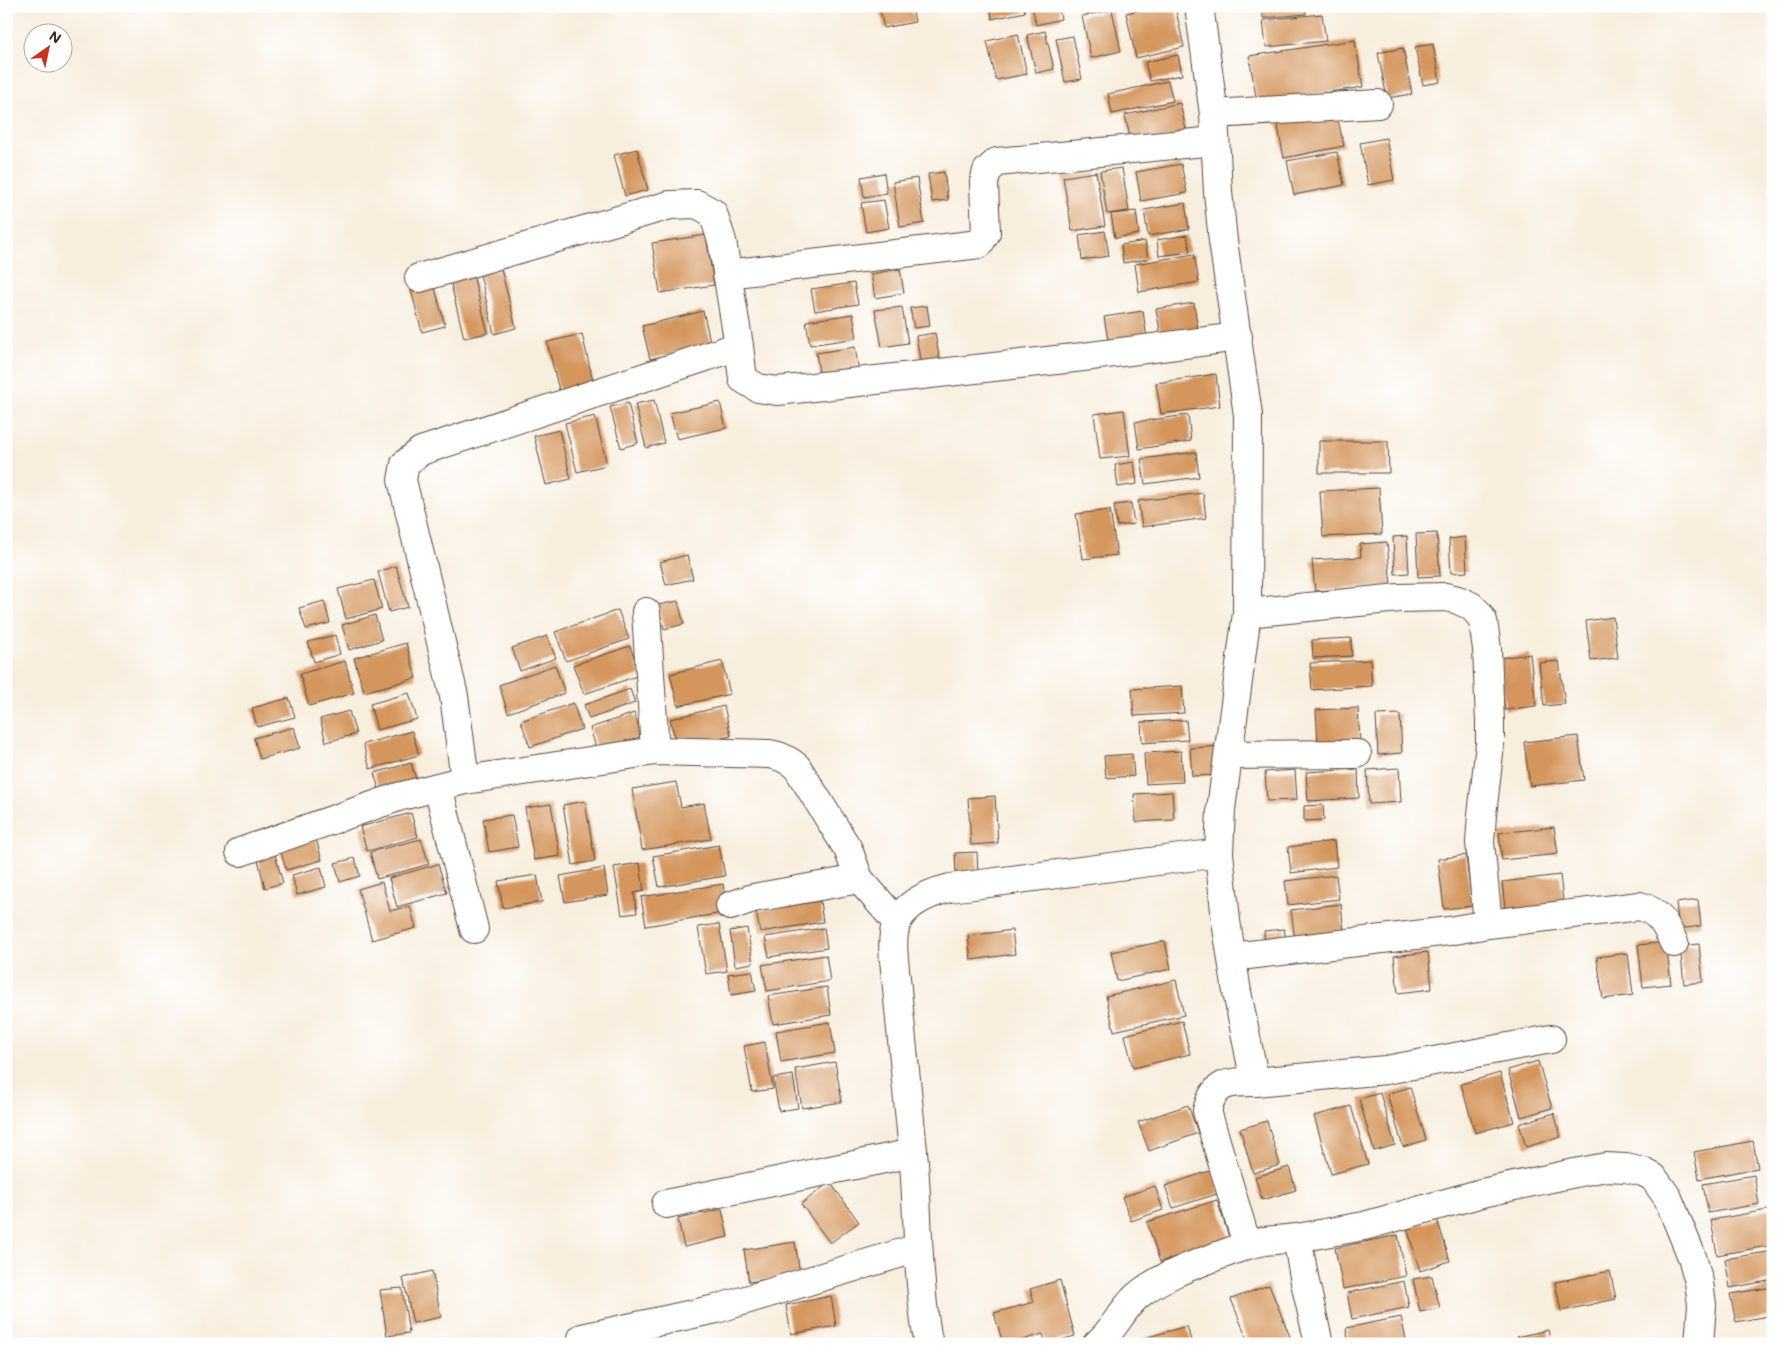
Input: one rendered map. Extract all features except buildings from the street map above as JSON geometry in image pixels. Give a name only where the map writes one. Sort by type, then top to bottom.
[{"type":"street","points":[[1199,6],[1215,128],[1228,283],[1238,337],[1248,415],[1247,613],[1221,809],[1219,853],[1226,921],[1237,992],[1256,1082]]},
{"type":"street","points":[[727,274],[979,244],[986,233],[984,183],[987,171],[996,162],[1378,104]]},
{"type":"street","points":[[419,278],[670,205],[697,204],[713,213],[722,241],[743,379],[758,388],[777,391],[1083,357],[1238,337]]},
{"type":"street","points":[[465,780],[454,696],[402,480],[405,464],[421,451],[739,346]]},
{"type":"street","points":[[1247,613],[1399,598],[1446,597],[1471,606],[1478,613],[1483,621],[1487,649],[1490,722],[1490,744],[1480,842],[1488,924]]},
{"type":"street","points":[[646,612],[655,751]]},
{"type":"street","points":[[240,852],[398,797],[465,780],[655,751],[770,754],[780,756],[797,767],[848,850],[859,879],[897,922]]},
{"type":"street","points":[[1229,755],[1357,754]]},
{"type":"street","points":[[438,787],[474,929]]},
{"type":"street","points":[[929,1344],[924,1325],[913,1153],[895,958],[894,937],[897,922],[904,911],[914,904],[932,893],[950,888],[1219,853]]},
{"type":"street","points":[[730,906],[753,898],[859,879]]},
{"type":"street","points":[[1232,957],[1640,906],[1655,912],[1668,930],[1674,943]]},
{"type":"street","points":[[1247,1245],[1207,1111],[1213,1094],[1220,1088],[1231,1082],[1256,1082],[1386,1070],[1551,1039]]},
{"type":"street","points":[[666,1204],[913,1153]]},
{"type":"street","points":[[1097,1344],[1104,1338],[1135,1298],[1144,1291],[1181,1270],[1247,1245],[1364,1226],[1482,1193],[1606,1167],[1626,1168],[1643,1172],[1653,1177],[1668,1198],[1692,1257],[1699,1282],[1702,1305],[1699,1344]]},
{"type":"street","points":[[1297,1238],[1305,1282],[1320,1344]]},
{"type":"street","points":[[582,1338],[716,1309],[918,1248]]}]
